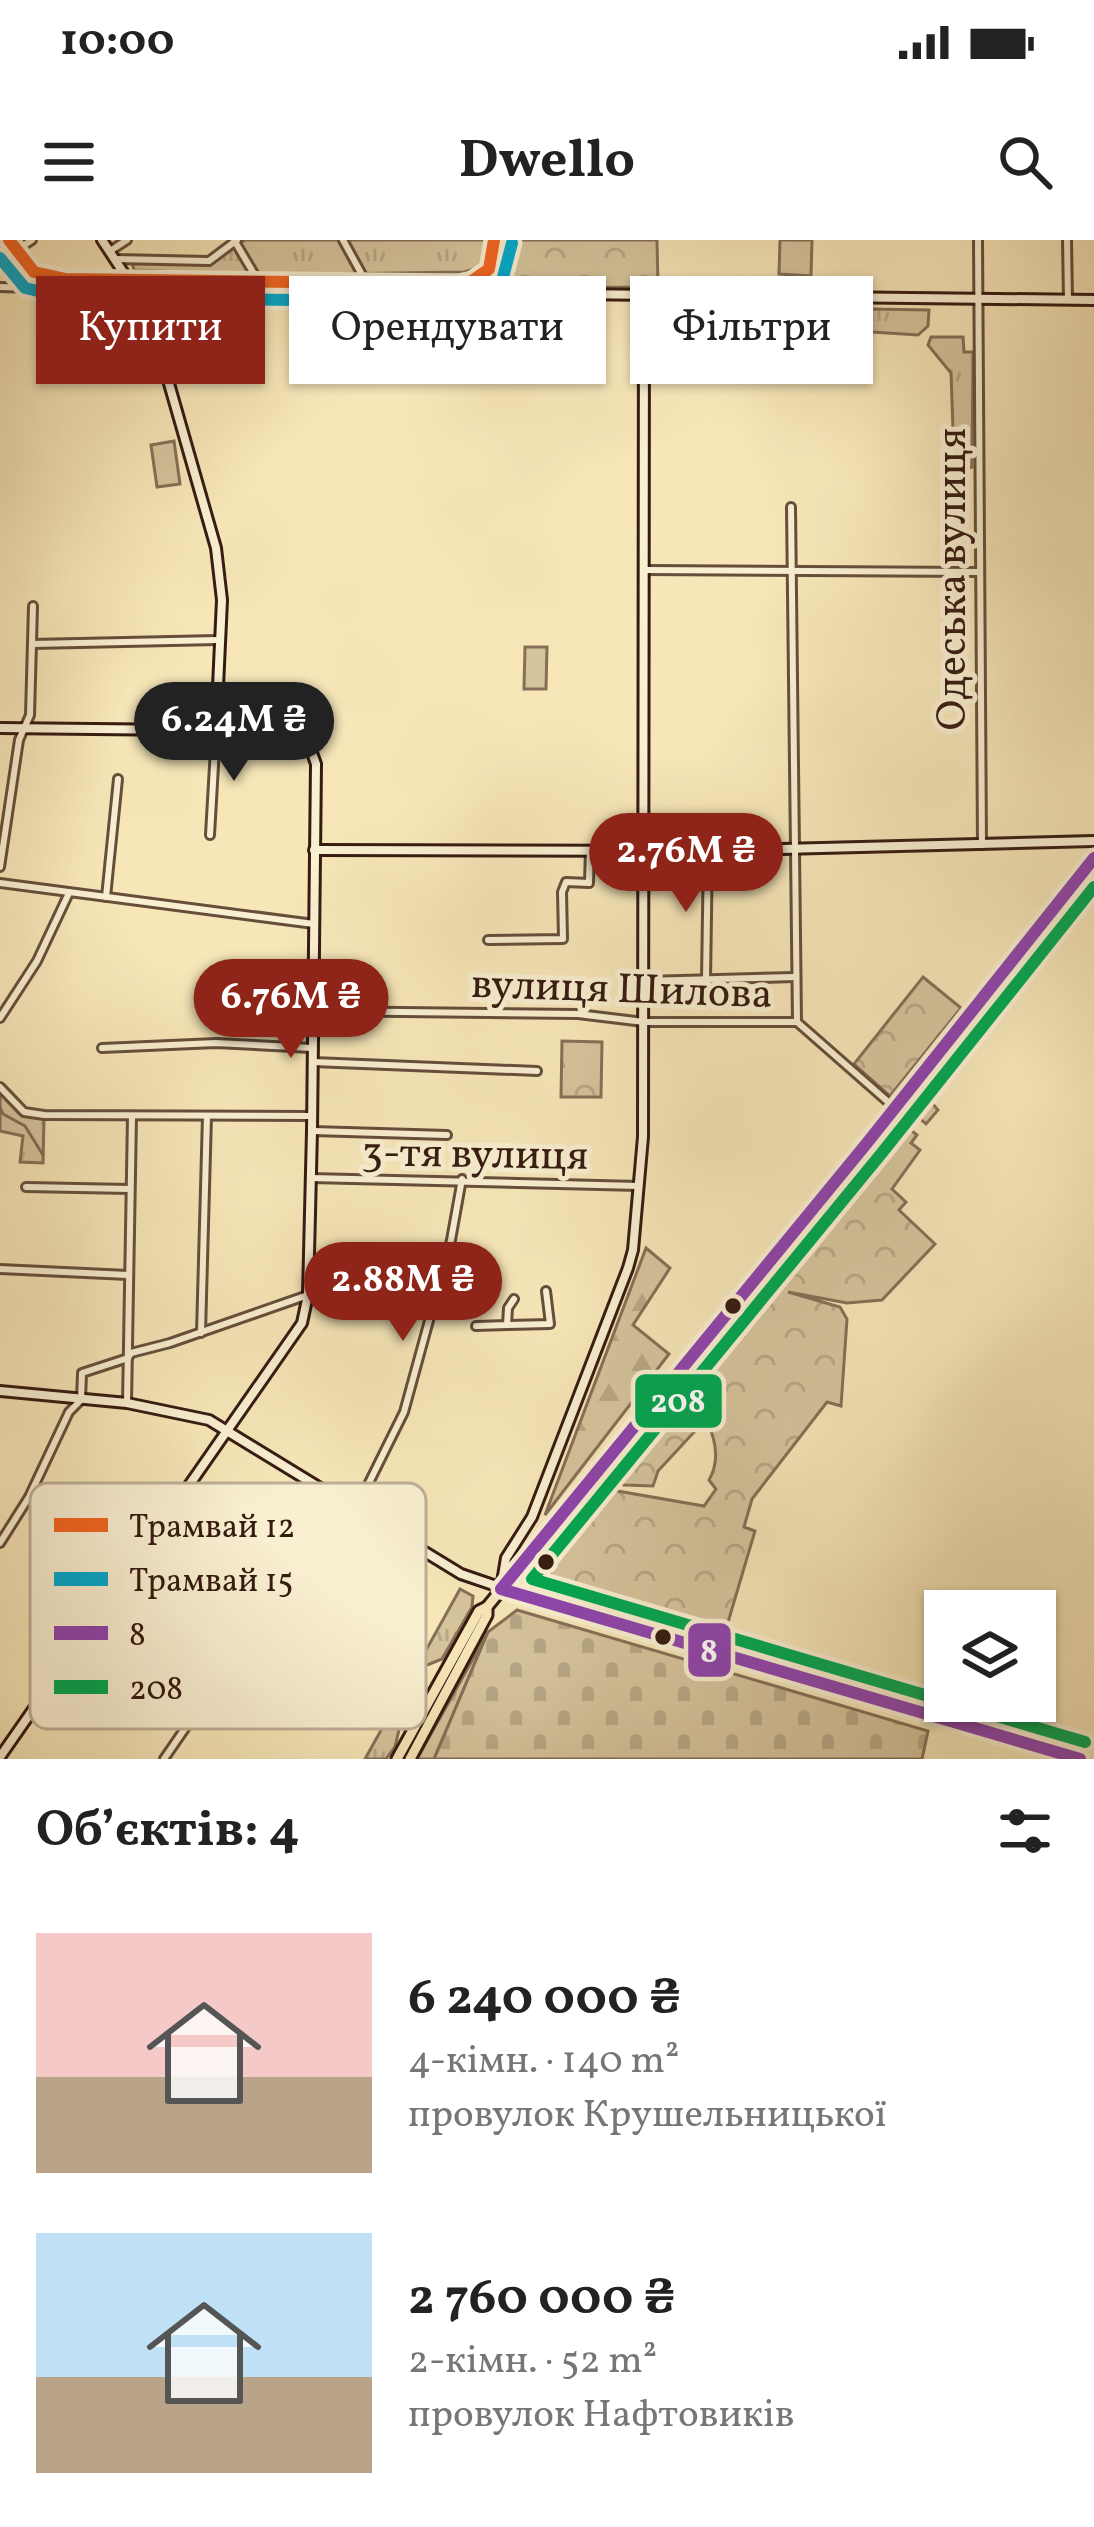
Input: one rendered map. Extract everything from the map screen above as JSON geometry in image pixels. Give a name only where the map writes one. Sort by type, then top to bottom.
[{"type":"main road","points":[[426,1707],[479,1611],[487,1607],[895,1108],[1094,858]]},
{"type":"main road","points":[[542,1537],[542,1584],[549,1604]]},
{"type":"main road","points":[[410,1759],[487,1615],[487,1607]]},
{"type":"main road","points":[[398,1759],[414,1729]]},
{"type":"street","points":[[0,240],[33,288]]},
{"type":"street","points":[[9,255],[32,240]]},
{"type":"street","points":[[103,240],[124,276]]},
{"type":"street","points":[[112,255],[128,240]]},
{"type":"street","points":[[112,255],[208,261],[235,240],[255,276]]},
{"type":"street","points":[[343,240],[363,276]]},
{"type":"street","points":[[500,240],[500,276]]},
{"type":"street","name":"Одеська вулиця","points":[[978,240],[982,845]]},
{"type":"street","points":[[1067,240],[1068,299]]},
{"type":"street","points":[[0,287],[36,288]]},
{"type":"street","points":[[873,297],[1094,300]]},
{"type":"street","points":[[169,384],[220,565],[210,835]]},
{"type":"street","points":[[501,1589],[506,1558],[532,1517],[628,1268],[639,1186],[644,1022],[644,384]]},
{"type":"street","points":[[791,507],[796,1022]]},
{"type":"street","points":[[644,570],[979,572]]},
{"type":"street","points":[[0,866],[18,745],[30,715],[33,606]]},
{"type":"street","points":[[32,644],[218,640]]},
{"type":"street","points":[[0,728],[277,731],[308,742],[316,764],[308,1294],[295,1336],[190,1483]]},
{"type":"street","points":[[106,897],[118,778]]},
{"type":"street","points":[[314,850],[796,850],[1094,841]]},
{"type":"street","points":[[488,940],[563,939],[562,892],[566,882],[589,883],[590,850]]},
{"type":"street","points":[[706,979],[708,851]]},
{"type":"street","points":[[0,883],[314,924]]},
{"type":"street","points":[[0,1018],[37,961],[69,893]]},
{"type":"street","points":[[644,980],[795,977]]},
{"type":"street","name":"вулиця Шилова","points":[[315,1011],[796,1022],[895,1108]]},
{"type":"street","points":[[102,1048],[216,1042],[312,1048]]},
{"type":"street","points":[[313,1062],[537,1071]]},
{"type":"street","points":[[0,1087],[24,1112],[311,1115]]},
{"type":"street","points":[[127,1403],[132,1116]]},
{"type":"street","points":[[201,1333],[207,1116]]},
{"type":"street","points":[[312,1131],[448,1135]]},
{"type":"street","name":"3-тя вулиця","points":[[310,1178],[639,1186]]},
{"type":"street","points":[[369,1483],[404,1412],[446,1260],[462,1179]]},
{"type":"street","points":[[26,1187],[130,1189]]},
{"type":"street","points":[[0,1269],[128,1275]]},
{"type":"street","points":[[476,1326],[550,1324],[546,1291]]},
{"type":"street","points":[[128,1358],[130,1352],[201,1333],[308,1294]]},
{"type":"street","points":[[507,1325],[514,1299]]},
{"type":"street","points":[[36,1483],[69,1412],[81,1400],[82,1373],[128,1358]]},
{"type":"street","points":[[0,1390],[127,1403],[209,1420],[307,1483]]},
{"type":"street","points":[[0,1543],[30,1495]]},
{"type":"street","points":[[426,1554],[501,1589],[1080,1759]]},
{"type":"street","points":[[0,1757],[30,1714]]},
{"type":"street","points":[[164,1759],[185,1729]]},
{"type":"green space","points":[[245,240],[491,240],[484,261],[464,272],[261,275],[134,270],[132,262],[209,263]]},
{"type":"green space","points":[[502,240],[657,240],[658,276],[630,276],[630,287],[606,287],[606,276],[502,276]]},
{"type":"green space","points":[[780,240],[812,240],[811,276],[779,274]]},
{"type":"green space","points":[[873,309],[929,310],[928,326],[918,335],[873,332]]},
{"type":"green space","points":[[931,337],[963,337],[964,352],[973,352],[972,467],[947,476],[954,458],[951,373],[928,345]]},
{"type":"green space","points":[[174,441],[180,484],[157,487],[151,445]]},
{"type":"green space","points":[[525,647],[547,647],[546,689],[524,689]]},
{"type":"green space","points":[[923,977],[961,1008],[890,1096],[854,1064]]},
{"type":"green space","points":[[982,1024],[990,1030],[931,1102],[938,1110],[926,1124],[911,1111]]},
{"type":"green space","points":[[562,1041],[602,1042],[601,1097],[561,1097]]},
{"type":"green space","points":[[0,1091],[23,1114],[44,1118],[43,1163],[20,1162],[23,1136],[0,1131]]},
{"type":"green space","points":[[900,1121],[917,1135],[911,1143],[920,1150],[892,1189],[906,1202],[899,1210],[935,1244],[882,1300],[847,1303],[788,1292],[840,1307],[847,1319],[841,1406],[827,1402],[752,1499],[744,1527],[755,1531],[721,1646],[554,1592],[551,1550],[600,1488],[704,1506],[716,1489],[709,1480],[716,1455],[706,1418],[687,1382],[760,1292],[775,1290],[769,1283]]},
{"type":"green space","points":[[646,1248],[670,1268],[633,1325],[669,1354],[545,1515]]},
{"type":"green space","points":[[681,1389],[688,1410],[683,1414],[689,1414],[696,1430],[658,1471],[653,1486],[624,1485],[610,1477]]},
{"type":"green space","points":[[460,1589],[473,1596],[472,1607],[442,1659],[426,1666],[426,1650]]},
{"type":"green space","points":[[517,1610],[928,1731],[922,1759],[434,1759],[488,1632]]},
{"type":"green space","points":[[488,1632],[434,1759],[417,1759]]},
{"type":"green space","points":[[382,1729],[399,1729],[386,1759],[365,1759]]},
{"type":"waterway","points":[[0,1107],[3,1114],[25,1126],[43,1155]]},
{"type":"tram line","name":"12","points":[[9,240],[34,272],[66,279],[459,284],[489,269],[494,240]]},
{"type":"tram line","name":"15","points":[[0,258],[25,288],[64,297],[459,302],[479,297],[502,281],[512,243]]},
{"type":"transit line","name":"8","points":[[1080,1759],[501,1589],[1094,858]]},
{"type":"transit line","name":"208","points":[[924,1695],[532,1579],[1094,887]]},
{"type":"transit line","name":"208","points":[[1017,1722],[1085,1742]]}]
